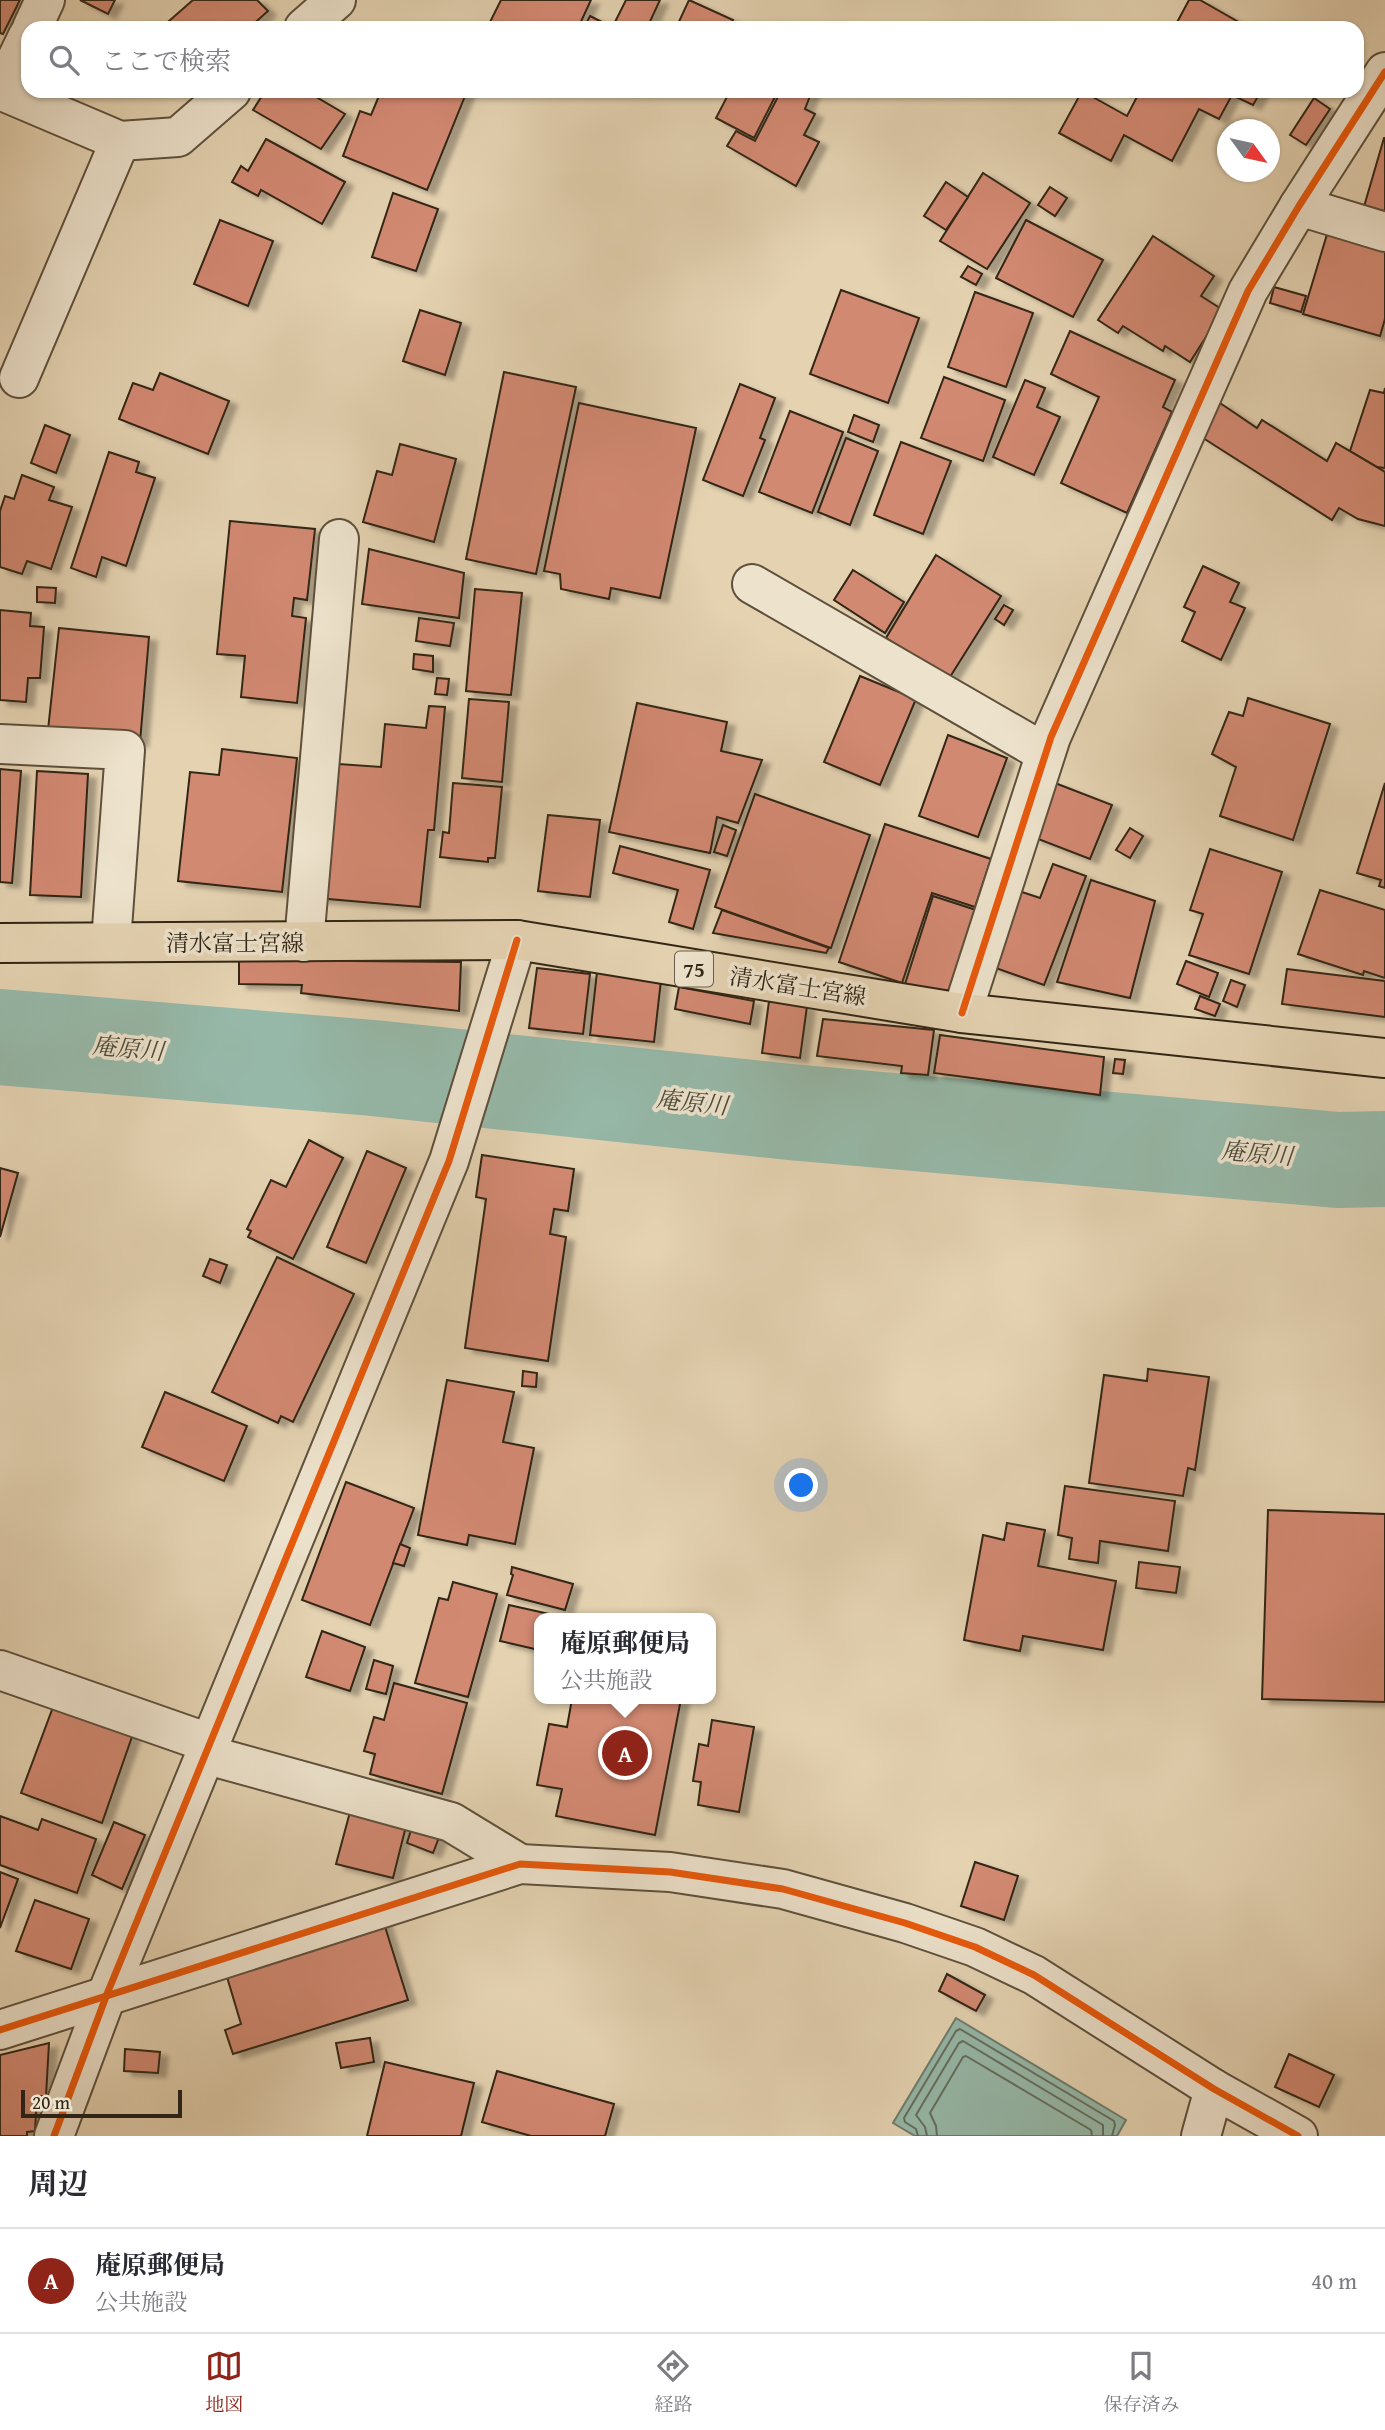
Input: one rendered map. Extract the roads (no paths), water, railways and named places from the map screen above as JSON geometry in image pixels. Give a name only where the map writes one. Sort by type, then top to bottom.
[{"type":"main road","name":"清水富士宮線","points":[[0,943],[517,940],[962,1013],[1385,1058]]},
{"type":"street","points":[[35,21],[45,0]]},
{"type":"street","points":[[312,21],[337,0]]},
{"type":"street","points":[[21,50],[1,90],[120,141],[178,137],[223,98]]},
{"type":"street","points":[[962,1013],[1056,725],[1248,291],[1385,72]]},
{"type":"street","points":[[19,378],[120,141]]},
{"type":"street","points":[[1299,206],[1385,232]]},
{"type":"street","points":[[304,942],[339,539]]},
{"type":"street","points":[[752,584],[1045,753]]},
{"type":"street","points":[[0,744],[125,750],[111,942]]},
{"type":"street","points":[[54,2136],[107,1994],[449,1161],[517,940]]},
{"type":"street","points":[[0,1670],[207,1749],[451,1822],[520,1864]]},
{"type":"street","points":[[0,2030],[520,1864],[670,1872],[783,1889],[905,1923],[975,1947],[1034,1975],[1214,2089],[1298,2136]]},
{"type":"street","points":[[1201,2136],[1214,2089]]},
{"type":"water","points":[[956,2018],[1126,2120],[1117,2136],[915,2136],[893,2123]]},
{"type":"waterway","name":"庵原川","points":[[0,1037],[373,1068],[790,1112],[1338,1160],[1385,1159]]},
{"type":"place","name":"庵原郵便局","points":[[625,1753]]}]
